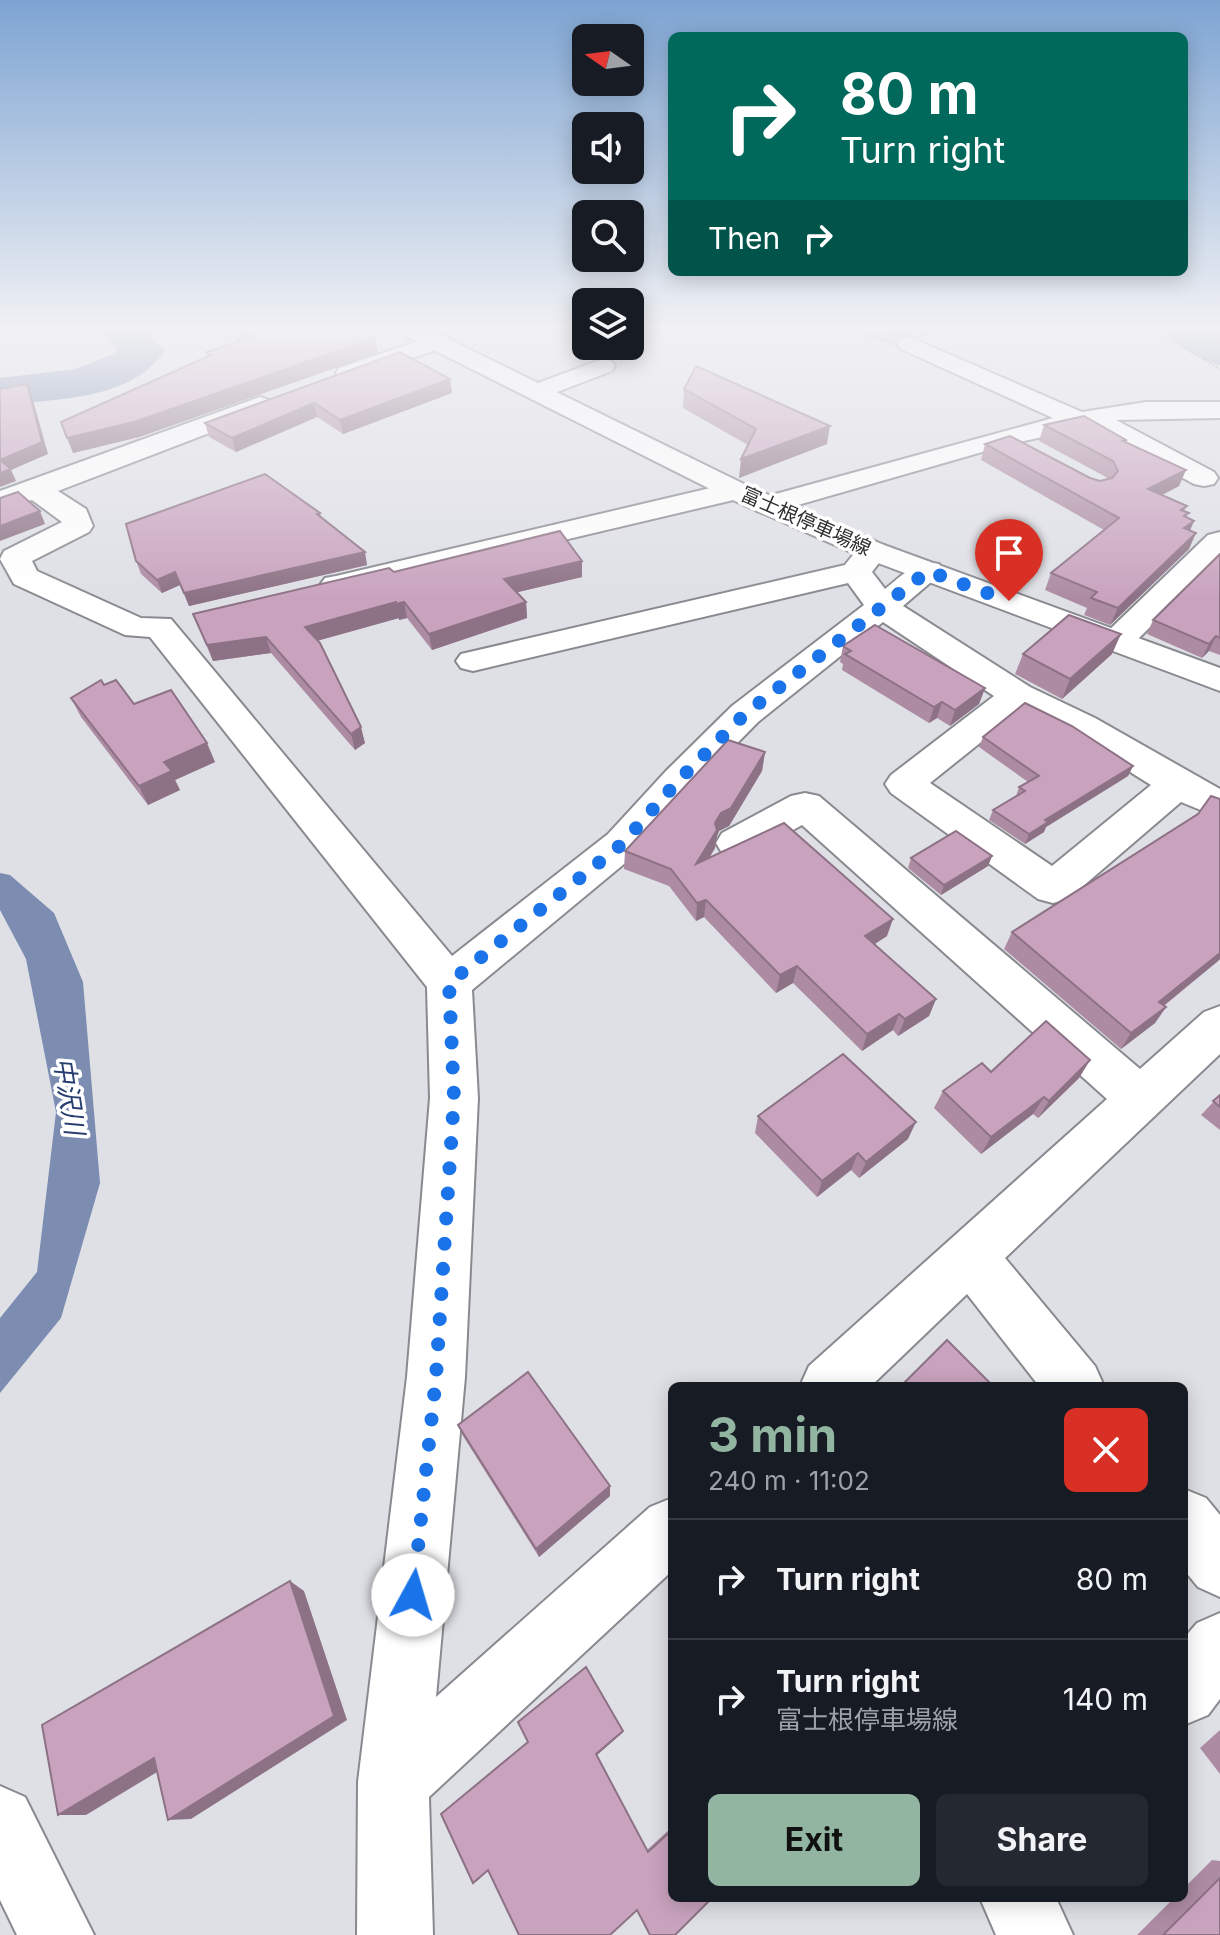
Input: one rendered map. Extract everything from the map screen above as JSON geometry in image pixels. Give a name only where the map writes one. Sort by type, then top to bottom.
[{"type":"street","points":[[0,500],[36,490],[226,417]]},
{"type":"street","name":"富士根停車場線","points":[[591,417],[767,505],[871,577],[1018,695],[1082,726],[1177,784],[1220,805]]},
{"type":"street","points":[[1082,417],[1204,478]]},
{"type":"street","points":[[767,505],[1007,438],[1097,417]]},
{"type":"street","points":[[1007,438],[1045,458]]},
{"type":"street","points":[[36,490],[76,515],[78,526],[15,558],[25,577],[137,628],[174,623],[449,983],[454,1098],[436,1377],[393,1782],[395,1935]]},
{"type":"street","points":[[310,591],[736,491]]},
{"type":"street","points":[[1117,641],[1219,541]]},
{"type":"street","points":[[473,661],[871,577],[928,571],[1220,680]]},
{"type":"street","points":[[449,983],[622,844],[871,577]]},
{"type":"street","points":[[1018,695],[904,784],[1053,888],[1177,784]]},
{"type":"street","points":[[736,843],[805,806],[1142,1100]]},
{"type":"street","points":[[833,1382],[1220,1025]]},
{"type":"street","points":[[971,1257],[1072,1382]]},
{"type":"street","points":[[1188,1525],[1220,1565]]},
{"type":"street","points":[[393,1782],[668,1533]]},
{"type":"street","points":[[1188,1686],[1220,1646]]},
{"type":"street","points":[[0,1822],[56,1935]]},
{"type":"street","points":[[1019,1902],[1035,1935]]},
{"type":"water","name":"中沢川","points":[[0,873],[10,875],[54,913],[83,982],[100,1183],[61,1318],[0,1393],[0,1318],[37,1272],[56,1112],[26,959],[0,910]]},
{"type":"building","points":[[0,417],[36,417],[42,442],[0,460]]},
{"type":"building","points":[[72,417],[147,417],[67,438],[61,422]]},
{"type":"building","points":[[221,417],[280,417],[232,438],[205,423]]},
{"type":"building","points":[[735,417],[811,417],[830,426],[741,459],[756,429]]},
{"type":"building","points":[[1086,417],[1126,440],[1123,441],[1186,470],[1148,489],[1187,506],[1181,510],[1189,513],[1184,516],[1194,521],[1184,528],[1196,533],[1118,608],[1091,598],[1097,592],[1051,573],[1119,518],[985,444],[1010,436],[1100,481],[1112,478],[1118,471],[1113,461],[1044,425]]},
{"type":"building","points":[[0,460],[11,469],[0,473]]},
{"type":"building","points":[[265,474],[320,513],[317,514],[365,552],[184,593],[175,572],[157,580],[136,561],[126,524]]},
{"type":"building","points":[[18,492],[40,511],[0,526],[0,498]]},
{"type":"building","points":[[560,531],[582,561],[504,579],[526,602],[429,634],[404,602],[305,627],[320,643],[361,727],[351,734],[266,637],[207,645],[193,614],[389,568],[394,572]]},
{"type":"building","points":[[1220,554],[1220,638],[1216,636],[1209,644],[1153,620]]},
{"type":"building","points":[[1069,615],[1121,634],[1070,679],[1023,654]]},
{"type":"building","points":[[875,625],[985,688],[955,710],[942,702],[934,707],[845,654],[851,651],[843,646]]},
{"type":"building","points":[[101,680],[104,685],[116,680],[134,704],[171,690],[207,743],[164,762],[172,771],[139,786],[71,698]]},
{"type":"building","points":[[1025,703],[1072,726],[1133,766],[1045,820],[1048,822],[1029,834],[993,810],[1025,791],[1019,787],[1039,776],[983,737]]},
{"type":"building","points":[[728,740],[765,752],[731,808],[721,813],[715,823],[717,830],[696,864],[784,823],[893,919],[865,936],[936,999],[905,1019],[899,1014],[867,1034],[797,966],[780,975],[706,900],[697,903],[671,869],[625,851]]},
{"type":"building","points":[[1211,796],[1220,799],[1220,953],[1159,1002],[1166,1007],[1131,1033],[1012,932],[1198,814]]},
{"type":"building","points":[[956,831],[992,856],[944,885],[911,858]]},
{"type":"building","points":[[1046,1021],[1090,1060],[1049,1101],[1044,1097],[991,1137],[943,1091],[982,1063],[991,1072]]},
{"type":"building","points":[[843,1054],[916,1122],[866,1162],[858,1153],[822,1181],[758,1116]]},
{"type":"building","points":[[1220,1095],[1220,1107],[1213,1101]]},
{"type":"building","points":[[947,1340],[989,1382],[905,1382]]},
{"type":"building","points":[[528,1372],[610,1486],[536,1549],[458,1425]]},
{"type":"building","points":[[290,1581],[334,1716],[168,1820],[154,1758],[58,1815],[42,1725]]},
{"type":"building","points":[[586,1667],[623,1731],[596,1754],[648,1852],[668,1834],[668,1902],[708,1902],[675,1935],[650,1935],[637,1910],[610,1935],[519,1935],[488,1870],[473,1883],[441,1814],[528,1742],[518,1722]]},
{"type":"building","points":[[1220,1878],[1220,1935],[1163,1935]]},
{"type":"route","points":[[413,1595],[436,1377],[454,1098],[449,983],[622,844],[679,780],[745,714],[928,571],[1009,601]]}]
